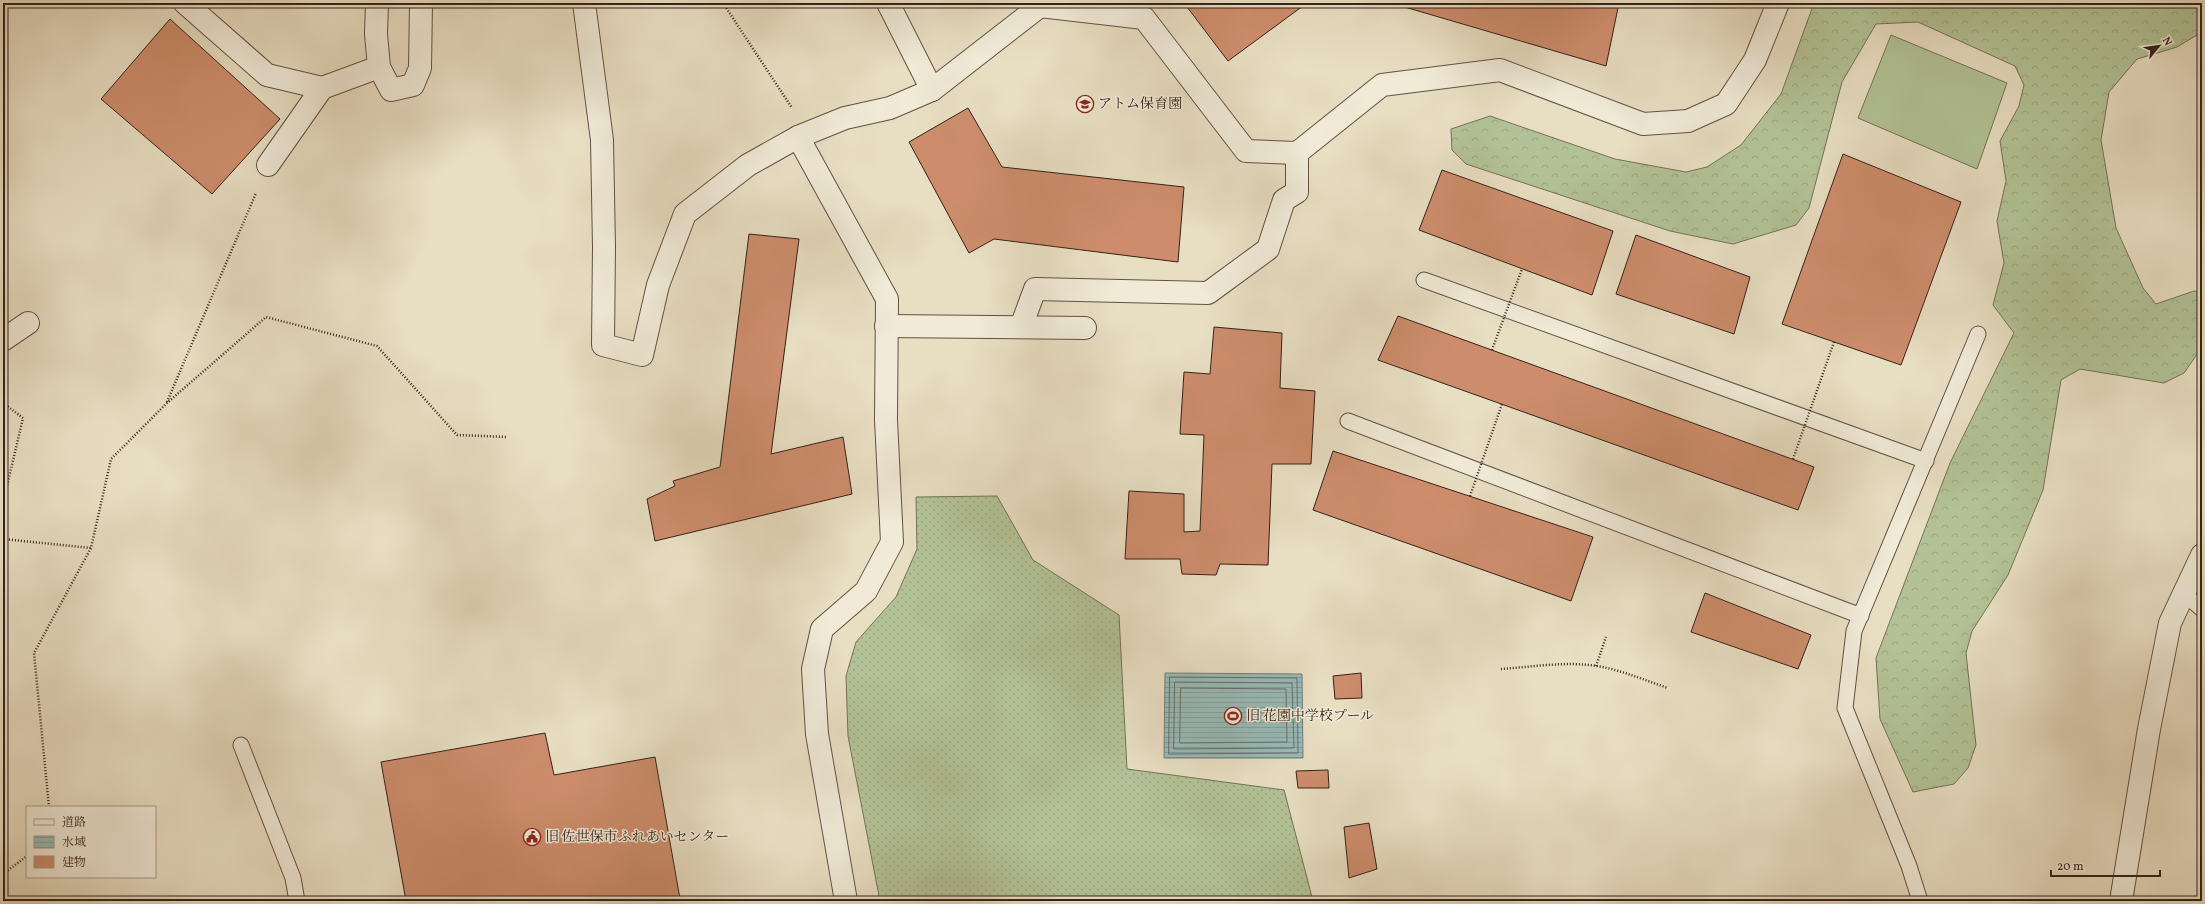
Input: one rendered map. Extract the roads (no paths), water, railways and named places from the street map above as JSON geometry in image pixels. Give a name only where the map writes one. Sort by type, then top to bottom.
[{"type":"street","points":[[185,3],[267,75],[322,88],[379,67]]},
{"type":"street","points":[[377,3],[376,34],[379,67],[391,90],[413,85],[420,68],[421,3]]},
{"type":"street","points":[[584,3],[602,140],[603,345],[642,355],[658,285],[685,214],[748,165],[798,137],[845,118],[890,108],[932,90],[1040,6],[1144,18],[1246,151],[1297,153],[1382,85],[1500,70],[1643,124],[1688,121],[1726,104],[1755,60],[1778,3]]},
{"type":"street","points":[[888,3],[932,90]]},
{"type":"street","points":[[268,165],[322,88]]},
{"type":"street","points":[[798,137],[887,299],[886,420],[892,542],[866,591],[822,629],[814,669],[817,734],[846,901]]},
{"type":"street","points":[[1021,327],[1035,289],[1208,293],[1268,249],[1284,200],[1297,192],[1297,153]]},
{"type":"street","points":[[3,340],[28,323]]},
{"type":"street","points":[[886,326],[1085,328]]},
{"type":"street","points":[[2121,901],[2149,729],[2170,623],[2202,555]]},
{"type":"lane","points":[[1424,280],[1926,461]]},
{"type":"lane","points":[[1920,901],[1908,866],[1845,708],[1854,631],[1978,334]]},
{"type":"lane","points":[[1348,421],[1861,616]]},
{"type":"lane","points":[[2184,594],[2202,609]]},
{"type":"lane","points":[[241,745],[293,878],[297,901]]},
{"type":"water","name":"旧 花園中学校プール","points":[[1165,673],[1302,674],[1303,758],[1164,758]]},
{"type":"place","name":"アトム保育園","points":[[1085,104]]},
{"type":"place","name":"旧 花園中学校プール","points":[[1233,716]]},
{"type":"place","name":"旧 佐世保市ふれあいセンター","points":[[532,837]]}]
